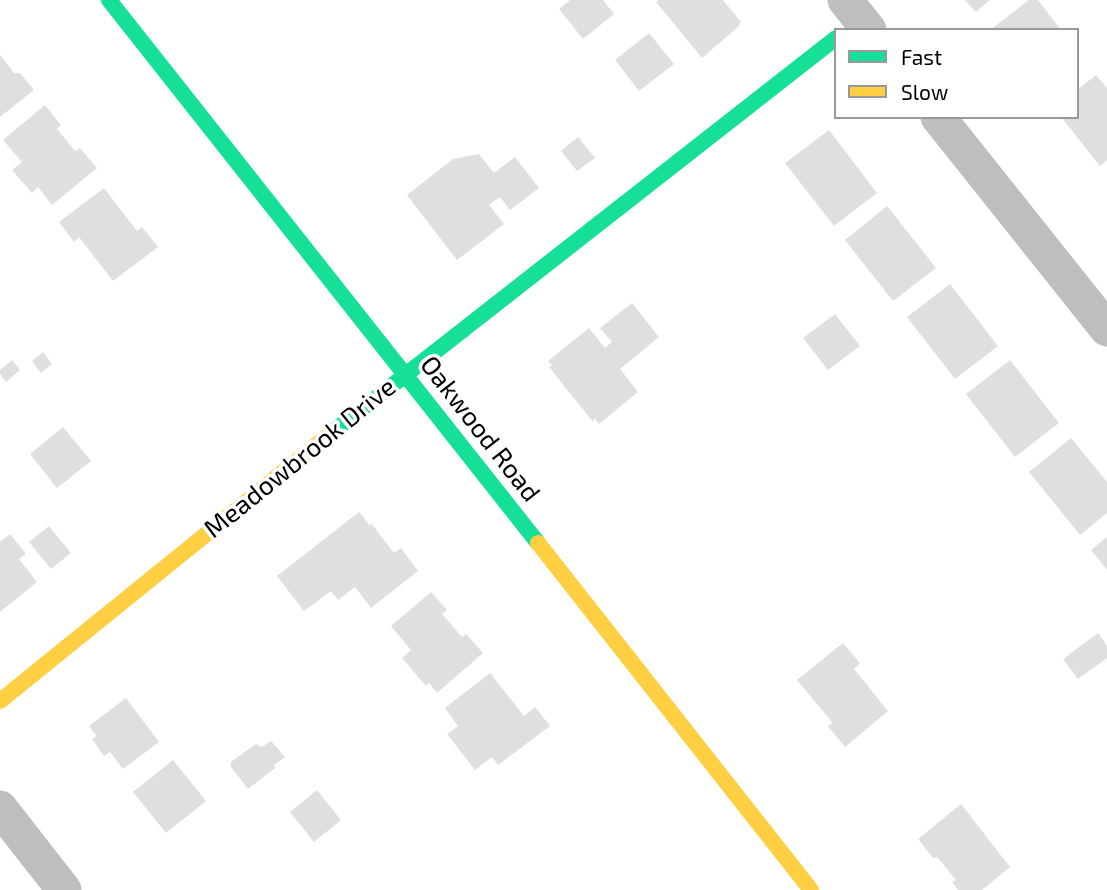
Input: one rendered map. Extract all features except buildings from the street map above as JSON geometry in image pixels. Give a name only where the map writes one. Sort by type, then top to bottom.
[{"type":"street","name":"Oakwood Road","points":[[109,0],[811,890]]},
{"type":"street","name":"Meadowbrook Drive","points":[[0,701],[405,373],[834,36]]},
{"type":"street","points":[[940,119],[1107,329]]},
{"type":"street","points":[[0,808],[64,890]]},
{"type":"traffic: fast","points":[[109,0],[538,543]]},
{"type":"traffic: fast","points":[[330,434],[834,40]]},
{"type":"traffic: slow","points":[[0,701],[330,434]]},
{"type":"traffic: slow","points":[[538,543],[811,890]]}]
